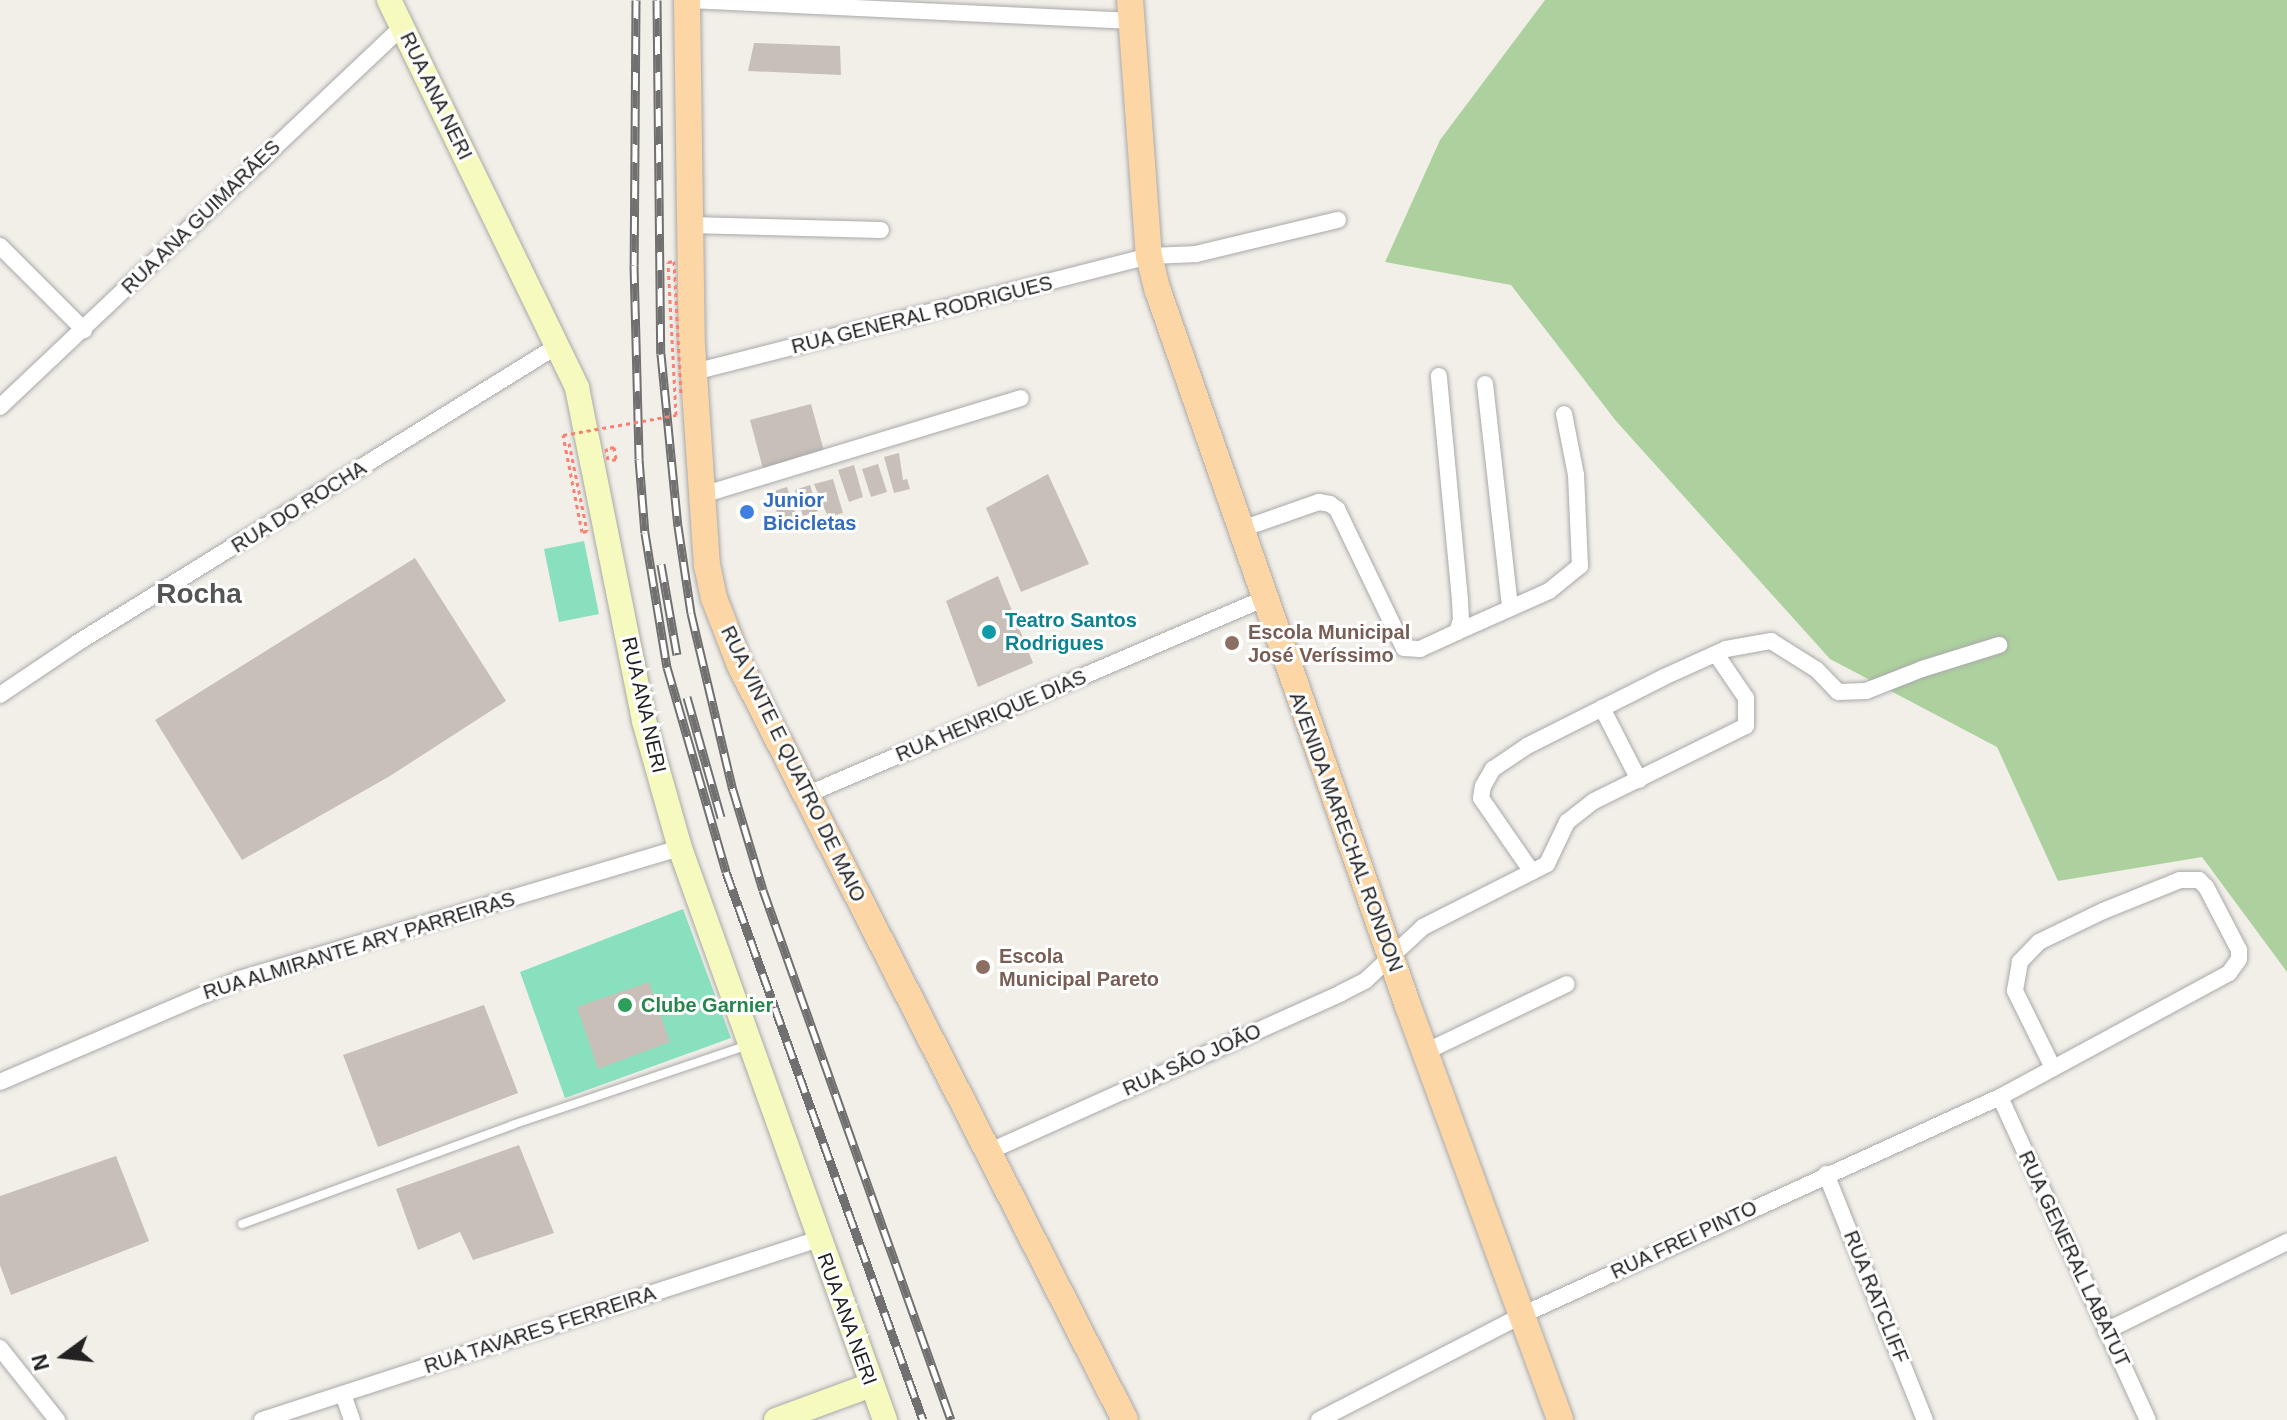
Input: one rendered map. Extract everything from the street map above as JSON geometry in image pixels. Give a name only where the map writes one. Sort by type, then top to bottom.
[{"type":"main road","name":"RUA ANA NERI","points":[[389,0],[557,346],[582,407],[644,721],[680,848],[885,1420]]},
{"type":"main road","name":"RUA VINTE E QUATRO DE MAIO","points":[[687,0],[690,225],[687,382],[702,495],[707,565],[725,632],[1125,1420]]},
{"type":"main road","name":"AVENIDA MARECHAL RONDON","points":[[1131,11],[1149,256],[1239,530],[1560,1420]]},
{"type":"main road","points":[[776,1420],[871,1385]]},
{"type":"street","points":[[687,0],[1131,11]]},
{"type":"street","name":"RUA ANA GUIMARÃES","points":[[0,407],[402,27]]},
{"type":"street","name":"RUA GENERAL RODRIGUES","points":[[687,382],[1149,256],[1196,254],[1338,220]]},
{"type":"street","points":[[690,225],[881,230]]},
{"type":"street","points":[[0,246],[84,330]]},
{"type":"street","name":"RUA DO ROCHA","points":[[0,695],[77,643],[557,346]]},
{"type":"street","points":[[1439,376],[1460,600],[1461,620],[1457,632]]},
{"type":"street","points":[[1485,384],[1510,608]]},
{"type":"street","points":[[702,495],[1021,398]]},
{"type":"street","points":[[1239,530],[1319,502],[1330,504],[1337,509],[1404,648],[1420,649],[1549,591],[1580,566],[1576,475],[1564,414]]},
{"type":"street","name":"RUA HENRIQUE DIAS","points":[[806,795],[1264,599]]},
{"type":"street","points":[[1716,654],[1746,698],[1746,726],[1594,801],[1567,822],[1547,864],[1532,872],[1481,798],[1483,786],[1493,769],[1527,746],[1602,708],[1716,654],[1771,641],[1817,670],[1838,692],[1866,691],[1922,669],[1999,645]]},
{"type":"street","points":[[1602,708],[1639,780]]},
{"type":"street","name":"RUA ALMIRANTE ARY PARREIRAS","points":[[0,1082],[240,979],[680,848]]},
{"type":"street","name":"RUA SÃO JOÃO","points":[[988,1152],[1341,993],[1366,980],[1423,927],[1532,872]]},
{"type":"street","name":"RUA FREI PINTO","points":[[1319,1420],[1522,1315],[2000,1097],[2229,973],[2236,966],[2239,950],[2232,932],[2199,880],[2180,880],[2103,911],[2039,942],[2020,962],[2015,991],[2053,1068]]},
{"type":"street","points":[[1425,1052],[1567,984]]},
{"type":"street","name":"RUA GENERAL LABATUT","points":[[2000,1097],[2148,1420]]},
{"type":"street","name":"RUA RATCLIFF","points":[[1826,1174],[1925,1420]]},
{"type":"street","name":"RUA TAVARES FERREIRA","points":[[262,1420],[819,1239]]},
{"type":"street","points":[[2106,1331],[2287,1242]]},
{"type":"street","points":[[0,1348],[57,1420]]},
{"type":"street","points":[[343,1394],[352,1420]]},
{"type":"lane","points":[[242,1224],[512,1125],[749,1045]]},
{"type":"path","points":[[569,443],[587,531],[582,532],[563,435],[676,415],[668,262],[674,261],[687,382]]},
{"type":"path","points":[[614,447],[616,459]]},
{"type":"path","points":[[606,448],[608,460]]},
{"type":"green space","points":[[1545,0],[2287,0],[2287,972],[2202,857],[2058,881],[1997,747],[1830,659],[1616,421],[1511,285],[1385,262],[1440,140]]},
{"type":"green space","points":[[584,541],[599,614],[559,622],[544,549]]},
{"type":"green space","name":"Clube Garnier","points":[[683,909],[731,1038],[565,1098],[520,972]]},
{"type":"building","points":[[754,43],[840,46],[841,75],[748,71]]},
{"type":"building","points":[[811,404],[824,451],[763,469],[750,420]]},
{"type":"building","points":[[899,453],[903,480],[907,479],[910,489],[894,493],[884,457]]},
{"type":"building","points":[[878,464],[887,492],[871,497],[862,469]]},
{"type":"building","points":[[854,465],[863,497],[849,502],[838,470]]},
{"type":"building","points":[[1048,474],[1089,564],[1021,592],[986,508]]},
{"type":"building","points":[[833,479],[843,513],[828,517],[814,484]]},
{"type":"building","points":[[810,485],[818,511],[803,516],[795,490]]},
{"type":"building","points":[[787,487],[799,525],[782,530],[771,492]]},
{"type":"building","points":[[415,558],[506,701],[390,776],[242,860],[155,720]]},
{"type":"building","name":"Teatro Santos Rodrigues","points":[[998,576],[1033,663],[978,687],[946,601]]},
{"type":"building","points":[[649,982],[670,1042],[598,1069],[577,1007]]},
{"type":"building","points":[[484,1005],[518,1093],[378,1147],[343,1055]]},
{"type":"building","points":[[519,1145],[554,1233],[473,1260],[460,1232],[418,1250],[396,1189]]},
{"type":"building","points":[[116,1156],[149,1241],[11,1295],[0,1265],[0,1196]]},
{"type":"railway","points":[[636,0],[634,265],[639,459],[645,533],[667,667],[726,872],[923,1420]]},
{"type":"railway","points":[[657,0],[661,354],[678,526],[691,613],[733,790],[763,890],[951,1420]]},
{"type":"railway","points":[[661,564],[677,655]]},
{"type":"railway","points":[[687,697],[721,817]]},
{"type":"place","name":"Junior Bicicletas","points":[[747,512]]},
{"type":"place","name":"Teatro Santos Rodrigues","points":[[989,632]]},
{"type":"place","name":"Escola Municipal José Veríssimo","points":[[1232,643]]},
{"type":"place","name":"Escola Municipal Pareto","points":[[983,967]]},
{"type":"place","name":"Clube Garnier","points":[[625,1005]]},
{"type":"district","name":"Rocha","points":[[199,594]]}]
